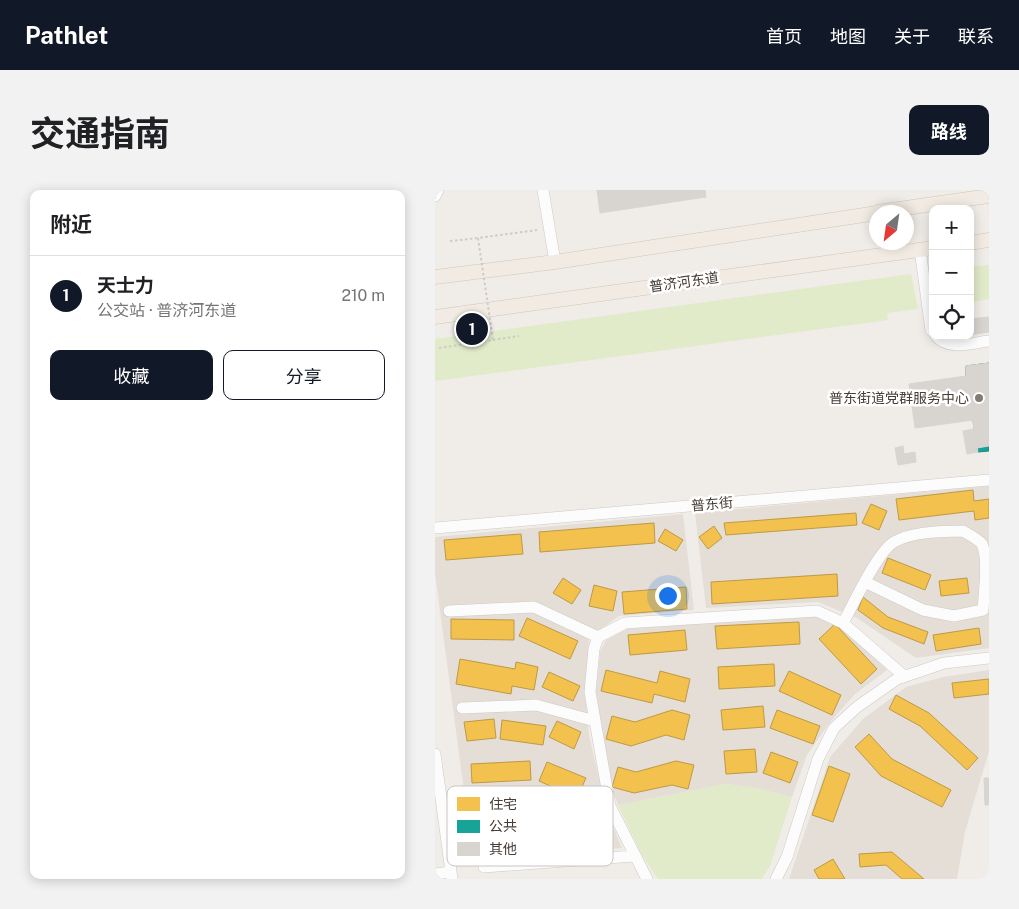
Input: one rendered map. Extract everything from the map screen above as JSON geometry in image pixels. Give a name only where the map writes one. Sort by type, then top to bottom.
[{"type":"main road","points":[[914,207],[989,196]]},
{"type":"main road","points":[[435,278],[555,262],[869,214]]},
{"type":"main road","points":[[974,242],[989,240]]},
{"type":"main road","name":"普济河东道","points":[[435,316],[927,248]]},
{"type":"street","points":[[435,196],[438,190]]},
{"type":"street","points":[[543,190],[555,262]]},
{"type":"street","points":[[927,248],[929,295]]},
{"type":"street","points":[[939,340],[953,346],[989,341]]},
{"type":"street","name":"普东街","points":[[435,528],[989,480]]},
{"type":"street","points":[[843,623],[865,582],[876,563],[893,542],[921,534],[963,531],[981,544],[986,560],[987,578],[983,610],[954,616],[923,610],[865,582]]},
{"type":"street","points":[[449,611],[534,607],[598,637]]},
{"type":"street","points":[[606,786],[590,692],[594,650],[598,637],[625,623],[817,611],[843,623],[904,676]]},
{"type":"street","points":[[775,879],[787,856],[818,759],[834,728],[857,707],[897,679],[944,663],[989,658]]},
{"type":"street","points":[[462,708],[536,705],[595,721]]},
{"type":"street","points":[[435,754],[447,846]]},
{"type":"street","points":[[613,812],[647,879]]},
{"type":"street","points":[[613,858],[634,856]]},
{"type":"street","points":[[484,867],[498,866]]},
{"type":"street","points":[[435,874],[451,876]]},
{"type":"path","points":[[451,241],[537,230]]},
{"type":"path","points":[[478,238],[493,340]]},
{"type":"path","points":[[439,348],[519,336]]},
{"type":"shaded area","points":[[989,486],[989,648],[916,658],[857,618],[818,602],[706,608],[695,513]]},
{"type":"shaded area","points":[[683,514],[694,610],[619,616],[589,638],[585,692],[589,735],[601,786],[463,786],[435,573],[435,537]]},
{"type":"shaded area","points":[[816,615],[843,628],[887,670],[855,694],[831,721],[807,755],[792,797],[756,788],[726,784],[618,805],[613,786],[610,783],[596,692],[600,652],[606,640],[627,629]]},
{"type":"shaded area","points":[[989,670],[989,751],[965,832],[957,879],[789,879],[830,757],[863,719],[906,687],[943,677]]},
{"type":"shaded area","points":[[613,827],[622,848],[613,849]]},
{"type":"green space","points":[[989,265],[989,299],[974,301],[974,267]]},
{"type":"green space","points":[[911,274],[918,309],[887,313],[888,320],[435,381],[435,339]]},
{"type":"green space","points":[[726,784],[756,788],[792,797],[770,866],[762,879],[658,879],[642,855],[618,805]]},
{"type":"building: 住宅","points":[[973,490],[974,501],[989,499],[989,518],[975,520],[974,511],[899,520],[896,499]]},
{"type":"building: 住宅","points":[[871,504],[887,511],[879,530],[862,523]]},
{"type":"building: 住宅","points":[[856,513],[857,525],[726,535],[724,523]]},
{"type":"building: 住宅","points":[[654,523],[655,543],[540,552],[539,532]]},
{"type":"building: 住宅","points":[[714,526],[722,538],[708,549],[699,537]]},
{"type":"building: 住宅","points":[[665,529],[683,540],[676,551],[658,541]]},
{"type":"building: 住宅","points":[[521,534],[523,554],[446,560],[444,540]]},
{"type":"building: 住宅","points":[[888,558],[931,575],[925,590],[882,573]]},
{"type":"building: 住宅","points":[[837,574],[838,596],[712,604],[711,582]]},
{"type":"building: 住宅","points":[[563,578],[581,590],[572,604],[553,593]]},
{"type":"building: 住宅","points":[[967,578],[969,593],[941,596],[939,581]]},
{"type":"building: 住宅","points":[[594,585],[617,591],[613,611],[589,606]]},
{"type":"building: 住宅","points":[[686,587],[687,609],[624,614],[622,592]]},
{"type":"building: 住宅","points":[[863,597],[888,617],[928,632],[924,644],[883,628],[858,610]]},
{"type":"building: 住宅","points":[[527,618],[578,641],[570,659],[519,636]]},
{"type":"building: 住宅","points":[[451,619],[514,620],[514,640],[451,639]]},
{"type":"building: 住宅","points":[[799,622],[800,644],[717,649],[715,626]]},
{"type":"building: 住宅","points":[[835,624],[877,669],[861,684],[819,639]]},
{"type":"building: 住宅","points":[[979,628],[981,644],[936,651],[933,635]]},
{"type":"building: 住宅","points":[[685,630],[687,650],[630,655],[628,635]]},
{"type":"building: 住宅","points":[[460,659],[515,669],[516,662],[538,667],[534,690],[512,686],[511,694],[456,684]]},
{"type":"building: 住宅","points":[[774,664],[775,686],[719,689],[718,667]]},
{"type":"building: 住宅","points":[[606,670],[657,683],[660,671],[690,679],[685,702],[654,694],[652,703],[601,691]]},
{"type":"building: 住宅","points":[[789,671],[841,695],[832,715],[779,691]]},
{"type":"building: 住宅","points":[[549,672],[580,686],[573,701],[542,687]]},
{"type":"building: 住宅","points":[[989,679],[989,694],[954,698],[952,683]]},
{"type":"building: 住宅","points":[[896,695],[929,713],[978,758],[967,770],[920,726],[889,709]]},
{"type":"building: 住宅","points":[[763,706],[765,727],[723,730],[721,710]]},
{"type":"building: 住宅","points":[[672,710],[690,715],[684,740],[666,735],[631,746],[606,739],[612,716],[635,722]]},
{"type":"building: 住宅","points":[[777,710],[820,726],[813,744],[770,728]]},
{"type":"building: 住宅","points":[[494,719],[496,738],[467,741],[464,722]]},
{"type":"building: 住宅","points":[[502,720],[546,726],[543,745],[500,739]]},
{"type":"building: 住宅","points":[[557,721],[581,732],[574,749],[549,737]]},
{"type":"building: 住宅","points":[[869,734],[892,759],[951,790],[942,807],[881,776],[855,747]]},
{"type":"building: 住宅","points":[[755,749],[757,772],[726,774],[724,751]]},
{"type":"building: 住宅","points":[[771,752],[798,762],[790,783],[763,773]]},
{"type":"building: 住宅","points":[[530,761],[531,780],[472,783],[471,764]]},
{"type":"building: 住宅","points":[[676,761],[694,765],[688,789],[672,785],[634,793],[613,787],[618,767],[636,772]]},
{"type":"building: 住宅","points":[[547,762],[586,778],[582,786],[550,786],[539,781]]},
{"type":"building: 住宅","points":[[829,766],[850,774],[833,822],[812,815]]},
{"type":"building: 住宅","points":[[892,852],[924,879],[902,879],[886,865],[860,867],[859,854]]},
{"type":"building: 住宅","points":[[833,859],[845,879],[819,879],[814,870]]},
{"type":"building: 公共","name":"普东街道党群服务中心","points":[[989,363],[989,451],[978,452],[966,366]]},
{"type":"building: 其他","points":[[597,190],[705,190],[706,197],[600,213]]},
{"type":"building: 其他","points":[[989,317],[989,332],[974,334],[974,319]]},
{"type":"building: 其他","name":"普东街道党群服务中心","points":[[989,363],[989,446],[977,448],[966,366]]},
{"type":"building: 其他","points":[[966,376],[973,420],[915,428],[909,384]]},
{"type":"building: 其他","points":[[974,429],[978,452],[967,454],[963,431]]},
{"type":"building: 其他","points":[[903,446],[904,454],[915,452],[916,462],[898,465],[895,448]]},
{"type":"building: 其他","points":[[984,778],[989,778],[989,805],[985,805]]},
{"type":"place","name":"天士力","points":[[472,329]]},
{"type":"place","name":"普东街道党群服务中心","points":[[979,398]]}]
